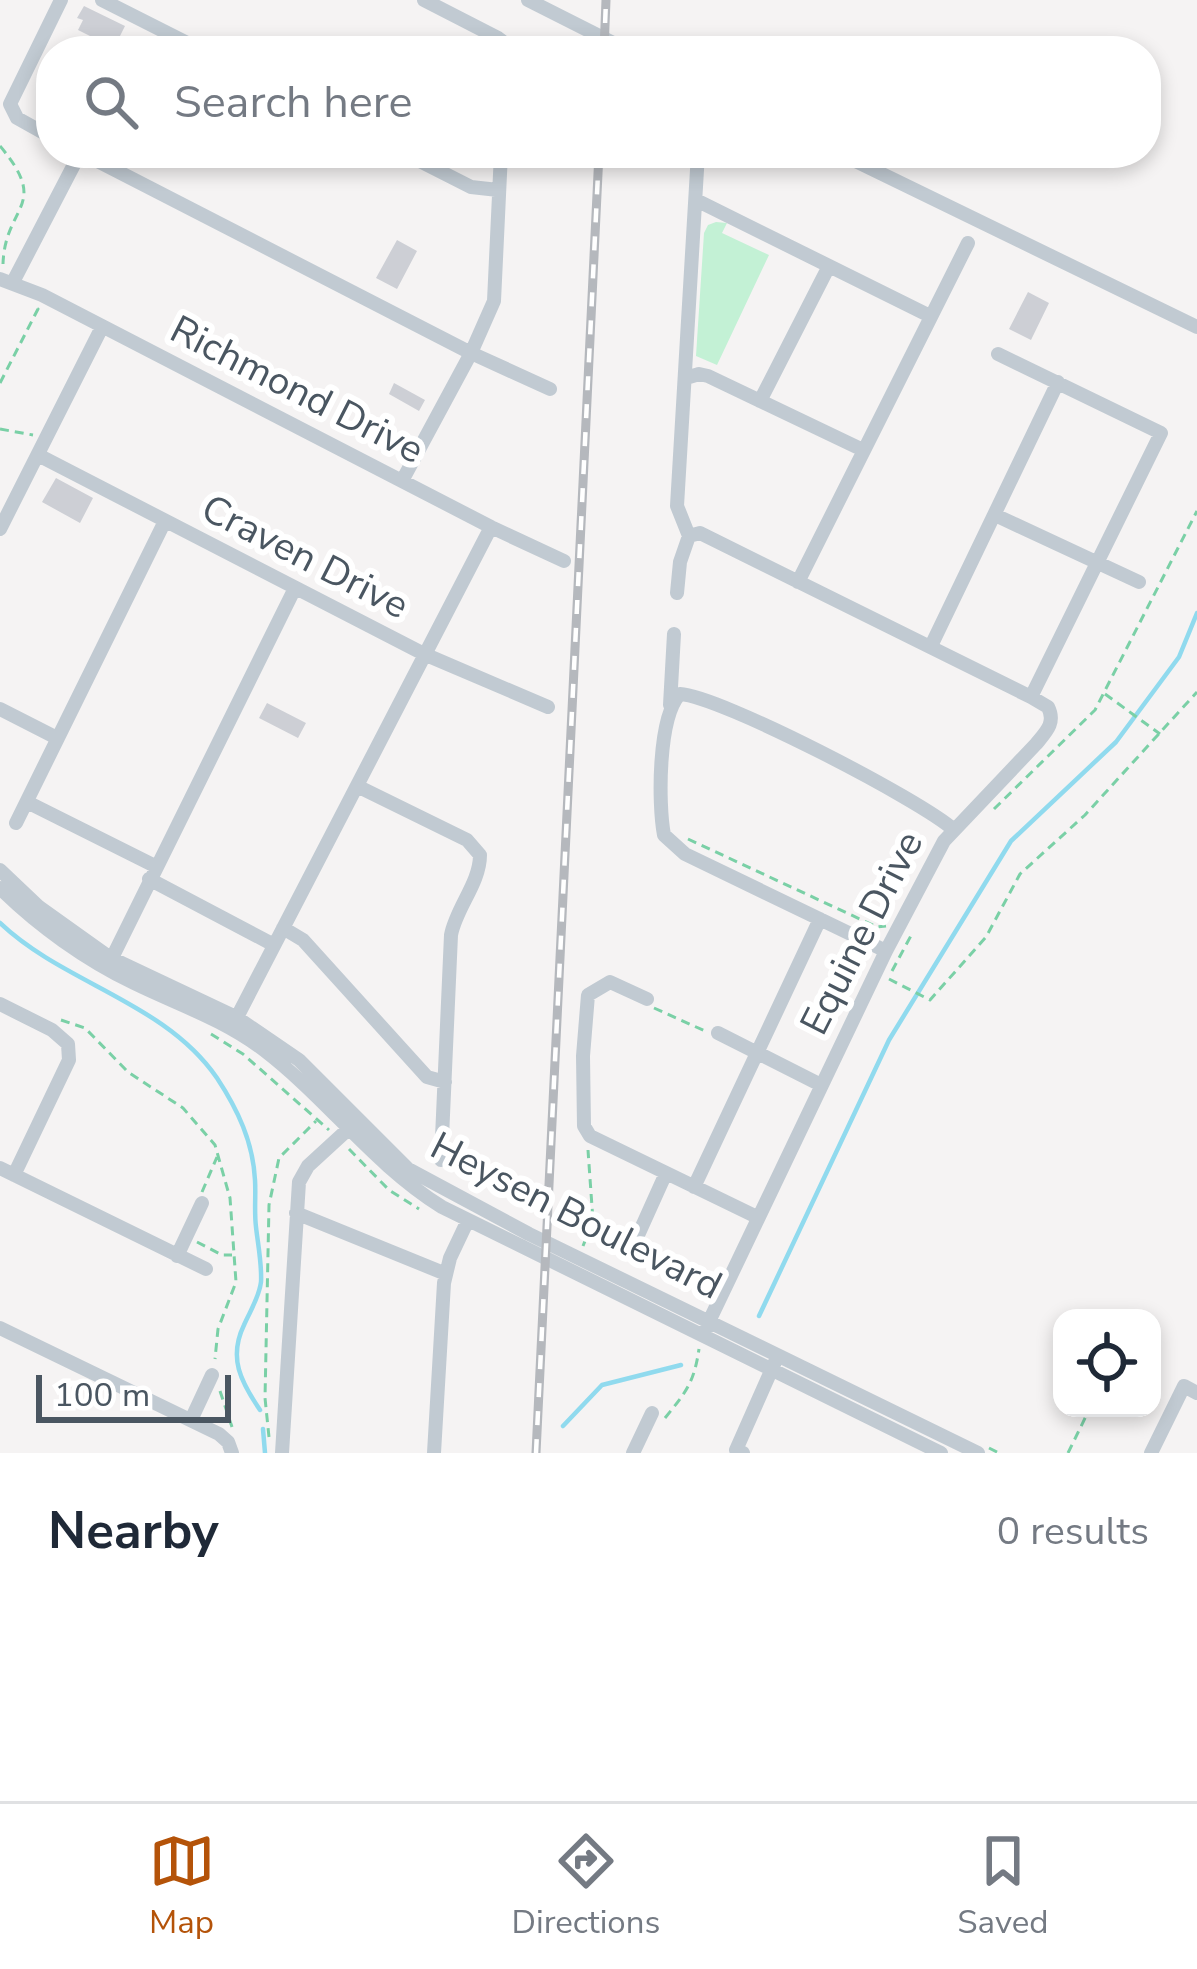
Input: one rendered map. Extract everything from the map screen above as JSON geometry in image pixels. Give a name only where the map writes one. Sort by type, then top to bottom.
[{"type":"street","points":[[43,36],[61,0]]},
{"type":"street","points":[[102,0],[173,36]]},
{"type":"street","points":[[424,0],[494,36]]},
{"type":"street","points":[[528,0],[599,36]]},
{"type":"street","points":[[36,49],[13,94],[12,110],[16,118],[36,129]]},
{"type":"street","points":[[6,280],[72,168]]},
{"type":"street","points":[[110,168],[550,389]]},
{"type":"street","points":[[434,168],[471,187],[498,190]]},
{"type":"street","points":[[402,481],[494,301],[500,168]]},
{"type":"street","points":[[677,593],[689,536],[677,506],[697,168]]},
{"type":"street","points":[[870,168],[1197,327]]},
{"type":"street","points":[[696,200],[930,316]]},
{"type":"street","points":[[798,582],[968,243]]},
{"type":"street","points":[[760,401],[829,266]]},
{"type":"street","name":"Richmond Drive","points":[[6,280],[564,560]]},
{"type":"street","points":[[0,529],[102,327]]},
{"type":"street","points":[[689,536],[700,533],[1031,697],[1161,433],[998,354]]},
{"type":"street","points":[[686,378],[708,376],[863,450]]},
{"type":"street","points":[[931,646],[1058,382]]},
{"type":"street","name":"Craven Drive","points":[[41,449],[164,523],[424,654],[548,706]]},
{"type":"street","points":[[994,514],[1139,582]]},
{"type":"street","points":[[16,823],[164,523]]},
{"type":"street","points":[[234,1022],[491,527]]},
{"type":"street","points":[[112,958],[295,588]]},
{"type":"street","points":[[674,634],[663,761],[664,835],[685,854],[886,951]]},
{"type":"street","points":[[670,705],[680,694],[718,705],[890,789],[954,830]]},
{"type":"street","name":"Equine Drive","points":[[704,1334],[886,951],[903,934],[944,841],[1049,728],[1048,707],[1031,697]]},
{"type":"street","points":[[0,709],[56,738]]},
{"type":"street","points":[[358,787],[466,840],[479,855],[478,871],[457,911],[451,935],[441,1160]]},
{"type":"street","points":[[27,802],[274,945]]},
{"type":"street","name":"Heysen Boulevard","points":[[0,870],[39,907],[112,958],[234,1022],[407,1185],[468,1220],[704,1334],[978,1453]]},
{"type":"street","name":"Heysen Boulevard","points":[[0,888],[33,918],[133,982],[234,1022]]},
{"type":"street","points":[[694,1186],[820,919]]},
{"type":"street","points":[[283,928],[303,940],[427,1077],[446,1082]]},
{"type":"street","points":[[647,999],[610,982],[588,994],[584,1126],[590,1136],[757,1217]]},
{"type":"street","points":[[0,1004],[52,1030],[68,1044],[69,1060],[7,1171],[206,1269]]},
{"type":"street","points":[[718,1034],[821,1085]]},
{"type":"street","points":[[282,1453],[299,1181],[308,1166],[349,1128]]},
{"type":"street","name":"Heysen Boulevard","points":[[349,1128],[451,1195],[704,1334]]},
{"type":"street","points":[[639,1233],[666,1173]]},
{"type":"street","points":[[177,1256],[202,1202]]},
{"type":"street","points":[[296,1213],[446,1274]]},
{"type":"street","points":[[434,1453],[446,1274],[468,1220]]},
{"type":"street","points":[[0,1328],[219,1434],[237,1449]]},
{"type":"street","points":[[743,1453],[736,1450],[775,1364]]},
{"type":"street","name":"Heysen Boulevard","points":[[775,1364],[941,1453]]},
{"type":"street","points":[[190,1420],[216,1379]]},
{"type":"street","points":[[1151,1453],[1184,1386],[1197,1393]]},
{"type":"street","points":[[633,1453],[657,1418]]},
{"type":"path","points":[[0,146],[21,172],[27,193],[2,259],[6,280]]},
{"type":"path","points":[[0,383],[38,310],[26,303]]},
{"type":"path","points":[[0,430],[31,433],[41,449]]},
{"type":"path","points":[[990,813],[1095,710],[1197,511]]},
{"type":"path","points":[[920,917],[903,934],[889,979],[931,1000],[986,937],[1020,874],[1085,815],[1197,692]]},
{"type":"path","points":[[1105,694],[1161,735]]},
{"type":"path","points":[[683,836],[877,927],[885,925],[903,934]]},
{"type":"path","points":[[647,999],[655,1010],[697,1030],[718,1034]]},
{"type":"path","points":[[53,1018],[85,1028],[128,1072],[183,1108],[196,1119],[218,1155],[230,1198],[236,1282],[218,1329],[216,1379],[237,1449]]},
{"type":"path","points":[[207,1032],[243,1054],[318,1120],[349,1128],[389,1190],[426,1213]]},
{"type":"path","points":[[271,1453],[265,1397],[269,1205],[280,1158],[318,1120]]},
{"type":"path","points":[[582,1248],[593,1221],[590,1136]]},
{"type":"path","points":[[202,1202],[202,1185],[218,1155]]},
{"type":"path","points":[[186,1237],[222,1256],[234,1255]]},
{"type":"path","points":[[657,1418],[685,1397],[697,1371],[704,1334]]},
{"type":"path","points":[[1068,1453],[1086,1417]]},
{"type":"green space","points":[[716,222],[727,223],[722,233],[769,255],[717,365],[696,356],[704,233]]},
{"type":"building","points":[[84,6],[125,26],[120,36],[90,36],[78,30],[83,20],[77,18]]},
{"type":"building","points":[[397,240],[417,251],[397,289],[376,278]]},
{"type":"building","points":[[1028,292],[1049,303],[1031,340],[1009,329]]},
{"type":"building","points":[[394,383],[425,400],[419,411],[389,394]]},
{"type":"building","points":[[56,478],[93,498],[80,523],[42,502]]},
{"type":"building","points":[[267,703],[306,723],[298,738],[259,718]]},
{"type":"waterway","points":[[759,1316],[889,1040],[1011,841],[1116,742],[1179,657],[1197,613]]},
{"type":"waterway","points":[[0,923],[54,962],[170,1030],[195,1052],[232,1102],[254,1166],[261,1275],[239,1337],[237,1359],[242,1380],[260,1410]]},
{"type":"waterway","points":[[563,1426],[602,1385],[681,1365]]},
{"type":"waterway","points":[[263,1429],[265,1453]]},
{"type":"railway","points":[[605,36],[606,0]]},
{"type":"railway","points":[[536,1453],[598,168]]}]
